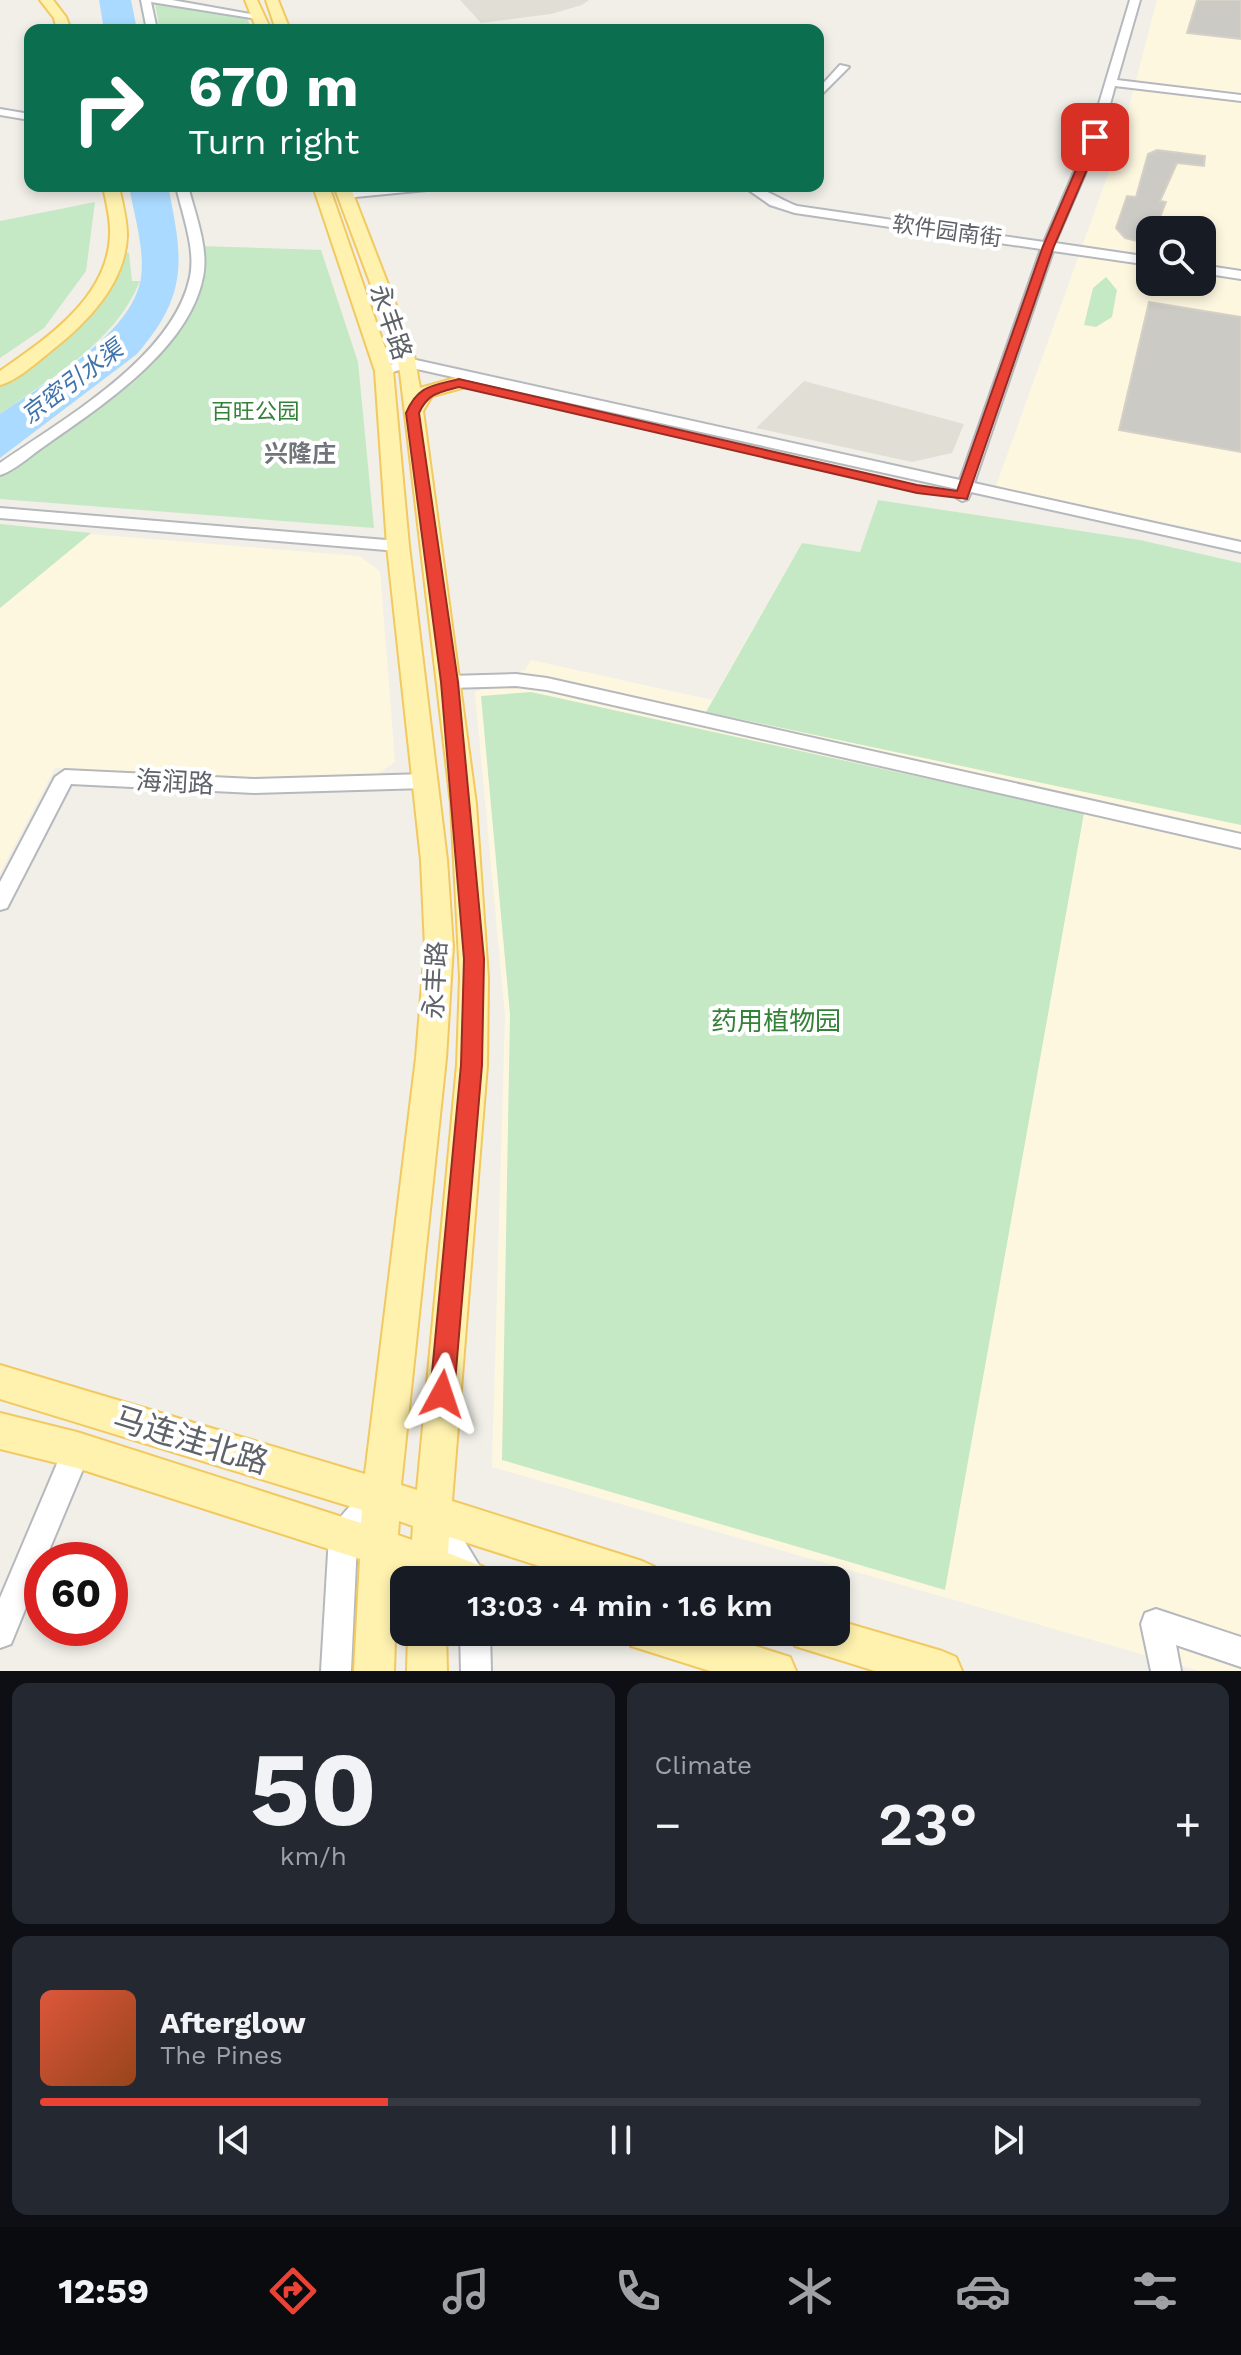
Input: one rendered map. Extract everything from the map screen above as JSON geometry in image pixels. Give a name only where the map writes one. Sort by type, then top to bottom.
[{"type":"main road","points":[[46,0],[62,24]]},
{"type":"main road","points":[[55,0],[71,24]]},
{"type":"main road","points":[[251,0],[261,24]]},
{"type":"main road","points":[[272,0],[281,24]]},
{"type":"main road","points":[[0,371],[59,325],[95,280],[109,240],[102,192]]},
{"type":"main road","points":[[0,379],[39,352],[92,301],[108,274],[119,239],[112,192]]},
{"type":"main road","name":"永丰路","points":[[337,192],[400,368],[412,413],[449,682],[470,893],[475,1011],[428,1566]]},
{"type":"main road","name":"永丰路","points":[[374,1671],[361,1541],[381,1497],[436,1001],[439,947],[426,781],[398,546],[400,368]]},
{"type":"main road","points":[[412,413],[425,392],[459,383]]},
{"type":"main road","name":"马连洼北路","points":[[0,1382],[432,1513]]},
{"type":"main road","name":"马连洼北路","points":[[0,1431],[77,1450],[361,1541],[413,1566]]},
{"type":"main road","points":[[432,1513],[598,1566]]},
{"type":"main road","points":[[850,1644],[942,1671]]},
{"type":"main road","points":[[427,1646],[427,1671]]},
{"type":"main road","points":[[692,1646],[776,1671]]},
{"type":"street","points":[[146,0],[151,24]]},
{"type":"street","points":[[153,0],[257,16]]},
{"type":"street","points":[[964,491],[1048,246],[1095,137],[1135,0]]},
{"type":"street","points":[[824,89],[844,67]]},
{"type":"street","points":[[1111,82],[1241,96]]},
{"type":"street","points":[[0,112],[24,116]]},
{"type":"street","points":[[0,470],[147,360],[177,324],[197,276],[183,192]]},
{"type":"street","name":"软件园南街","points":[[758,192],[774,202],[795,209],[1136,259]]},
{"type":"street","points":[[1216,271],[1241,275]]},
{"type":"street","points":[[400,368],[917,489],[964,491],[1241,557]]},
{"type":"street","points":[[400,368],[964,491],[1241,547]]},
{"type":"street","points":[[0,513],[398,546]]},
{"type":"street","points":[[449,682],[516,680],[547,684],[1241,841]]},
{"type":"street","name":"海润路","points":[[0,902],[65,777],[254,786],[426,781]]},
{"type":"street","points":[[0,1633],[77,1450]]},
{"type":"street","points":[[432,1513],[464,1566]]},
{"type":"street","points":[[336,1671],[361,1541]]},
{"type":"street","points":[[1166,1671],[1156,1624],[1241,1652]]},
{"type":"street","points":[[475,1646],[476,1671]]},
{"type":"shaded area","points":[[460,0],[589,0],[551,14],[481,23]]},
{"type":"shaded area","points":[[1157,0],[1241,0],[1241,539],[996,486],[1120,141]]},
{"type":"shaded area","points":[[804,381],[964,424],[952,453],[912,462],[756,428]]},
{"type":"shaded area","points":[[878,500],[1140,540],[1241,563],[1241,1671],[1200,1671],[850,1570],[850,1566],[836,1566],[492,1467],[505,1016],[475,692],[525,670],[531,660],[712,700],[802,543],[860,552]]},
{"type":"shaded area","points":[[89,534],[359,556],[380,571],[395,762],[372,778],[238,777],[55,768],[0,873],[0,608]]},
{"type":"green space","points":[[155,4],[247,18],[250,24],[159,24]]},
{"type":"green space","points":[[95,202],[86,271],[44,328],[0,358],[0,221]]},
{"type":"green space","name":"百旺公园","points":[[199,246],[321,250],[358,362],[374,528],[0,499],[0,476],[155,362],[183,326],[203,283]]},
{"type":"green space","points":[[125,252],[129,253],[132,281],[140,281],[115,323],[80,357],[0,414],[0,387],[58,346],[91,314],[117,275]]},
{"type":"green space","points":[[1106,277],[1117,290],[1112,317],[1096,327],[1084,325],[1093,288]]},
{"type":"green space","points":[[878,500],[1140,540],[1241,563],[1241,825],[706,712],[802,543],[860,552]]},
{"type":"green space","points":[[0,524],[91,533],[0,608]]},
{"type":"green space","name":"药用植物园","points":[[531,692],[1084,813],[945,1590],[502,1460],[510,1014],[481,696]]},
{"type":"water","points":[[99,0],[131,0],[136,24],[103,24]]},
{"type":"water","name":"京密引水渠","points":[[130,192],[169,192],[177,235],[178,275],[174,294],[154,333],[137,354],[0,458],[0,414],[61,373],[104,338],[134,299],[141,278],[142,255]]},
{"type":"building","points":[[1197,0],[1241,0],[1241,39],[1187,33]]},
{"type":"building","points":[[1157,150],[1205,156],[1204,166],[1177,163],[1160,201],[1166,202],[1160,216],[1136,216],[1136,241],[1125,238],[1116,228],[1127,196],[1136,197],[1148,154]]},
{"type":"building","points":[[1149,302],[1241,317],[1241,452],[1119,430]]},
{"type":"district","name":"兴隆庄","points":[[300,454]]},
{"type":"route","points":[[442,1394],[472,1065],[474,959],[449,682],[412,413],[417,402],[425,392],[459,383],[917,489],[962,496],[1048,246],[1095,137]]}]
